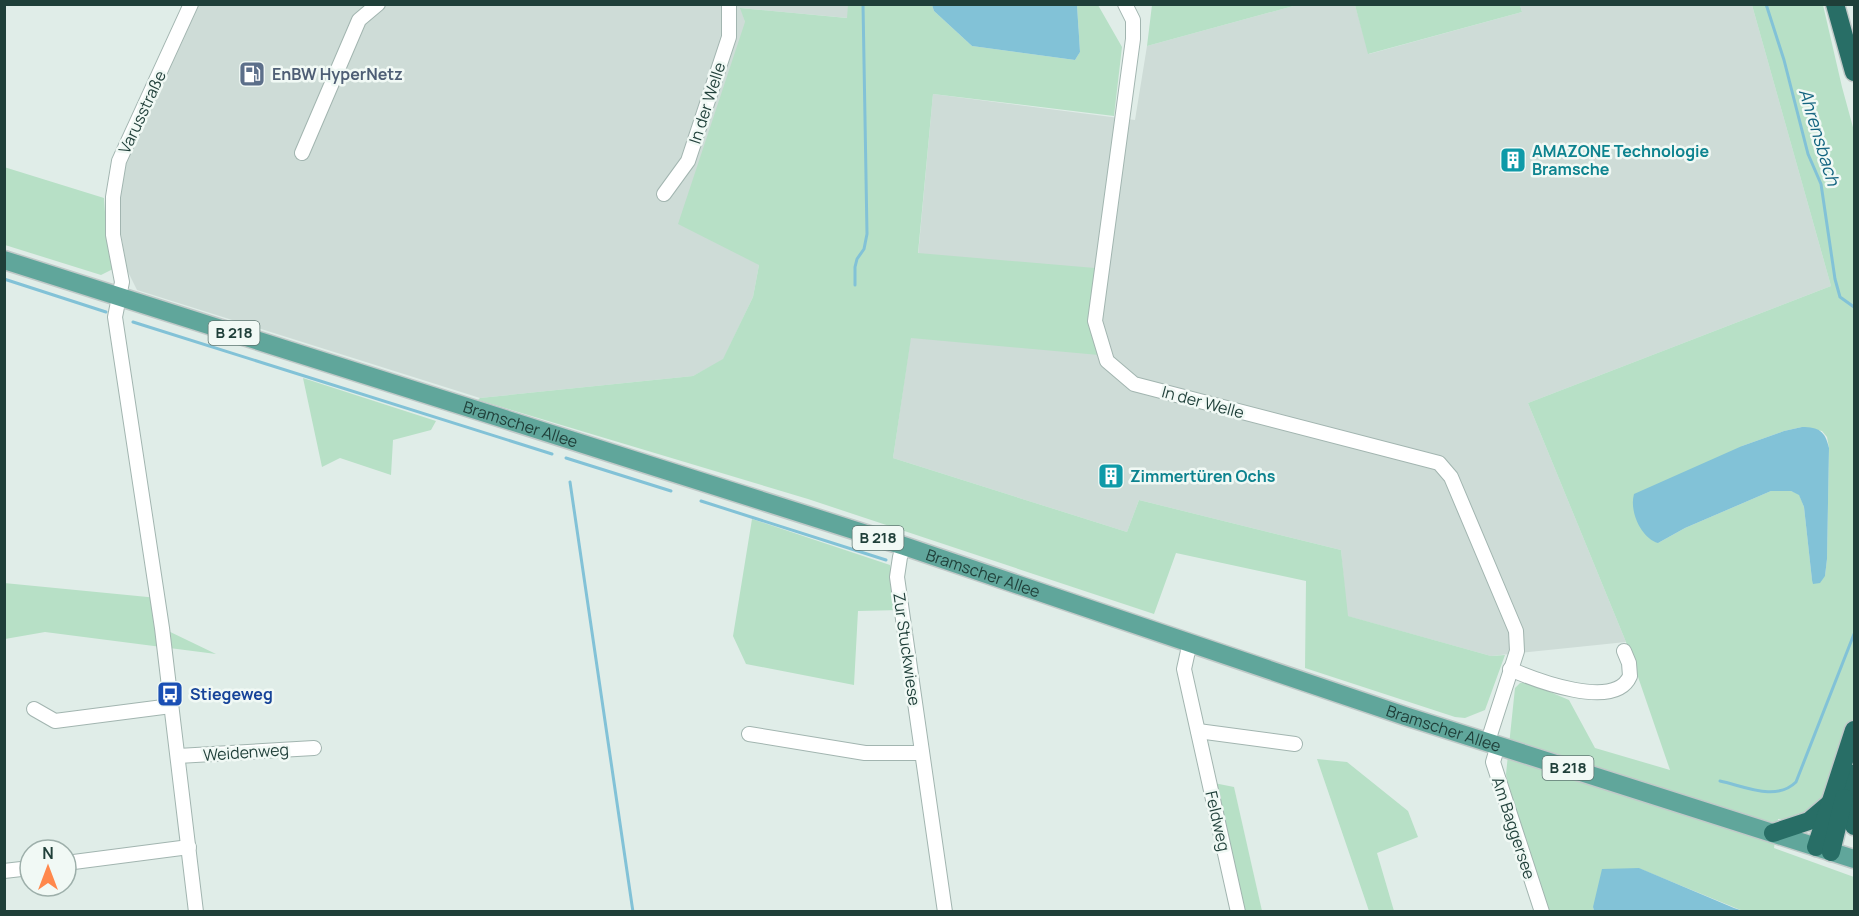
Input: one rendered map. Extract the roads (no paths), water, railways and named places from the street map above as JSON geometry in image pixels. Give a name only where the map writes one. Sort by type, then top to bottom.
[{"type":"highway","points":[[1835,4],[1854,72]]},
{"type":"highway","points":[[1823,849],[1854,730]]},
{"type":"highway","points":[[1773,833],[1809,821],[1838,797],[1854,752]]},
{"type":"highway","points":[[1838,797],[1848,811],[1854,826]]},
{"type":"main road","name":"Bramscher Allee","points":[[4,260],[904,546],[1346,696],[1854,859]]},
{"type":"street","name":"Varusstraße","points":[[120,296],[122,282],[113,235],[112,197],[119,161],[191,4]]},
{"type":"street","points":[[302,153],[359,20],[378,4]]},
{"type":"street","name":"In der Welle","points":[[664,194],[688,161],[729,37],[729,4]]},
{"type":"street","name":"In der Welle","points":[[1125,4],[1132,20],[1133,39],[1095,321],[1107,361],[1134,384],[1439,463],[1451,477],[1516,631],[1517,651],[1510,669],[1493,743]]},
{"type":"street","points":[[120,296],[116,317],[158,598],[196,912]]},
{"type":"street","name":"Zur Stuckwiese","points":[[904,546],[897,577],[945,912]]},
{"type":"street","name":"Feldweg","points":[[1190,642],[1184,669],[1238,912]]},
{"type":"street","points":[[1510,669],[1568,690],[1581,692],[1612,690],[1623,686],[1630,676],[1629,663],[1624,651]]},
{"type":"street","points":[[34,708],[55,721],[171,706]]},
{"type":"street","points":[[1198,731],[1295,744]]},
{"type":"street","points":[[749,734],[865,753],[922,753]]},
{"type":"street","name":"Am Baggersee","points":[[1493,743],[1493,762],[1542,912]]},
{"type":"street","name":"Weidenweg","points":[[177,756],[314,748]]},
{"type":"street","points":[[78,861],[189,847]]},
{"type":"water","points":[[932,5],[1077,5],[1080,52],[1075,60],[972,46],[934,11]]},
{"type":"water","points":[[1802,427],[1820,431],[1829,448],[1827,559],[1825,576],[1820,583],[1813,584],[1812,580],[1804,507],[1799,495],[1791,491],[1771,491],[1685,528],[1658,543],[1646,536],[1635,516],[1634,494],[1742,446]]},
{"type":"water","points":[[1639,868],[1743,911],[1594,911],[1602,869]]},
{"type":"waterway","points":[[855,285],[855,267],[864,249],[867,234],[863,4]]},
{"type":"waterway","name":"Ahrensbach","points":[[1766,4],[1784,60],[1808,154],[1821,184],[1835,279],[1840,297],[1854,307]]},
{"type":"waterway","points":[[4,279],[106,312]]},
{"type":"waterway","points":[[133,322],[552,454]]},
{"type":"waterway","points":[[566,458],[671,491]]},
{"type":"waterway","points":[[570,482],[633,912]]},
{"type":"waterway","points":[[701,501],[886,560]]},
{"type":"waterway","points":[[1720,781],[1769,792],[1788,788],[1796,782],[1854,634]]},
{"type":"place","name":"EnBW HyperNetz","points":[[252,74]]},
{"type":"place","name":"AMAZONE Technologie Bramsche","points":[[1513,160]]},
{"type":"place","name":"Zimmertüren Ochs","points":[[1111,476]]},
{"type":"place","name":"Stiegeweg","points":[[170,694]]}]
